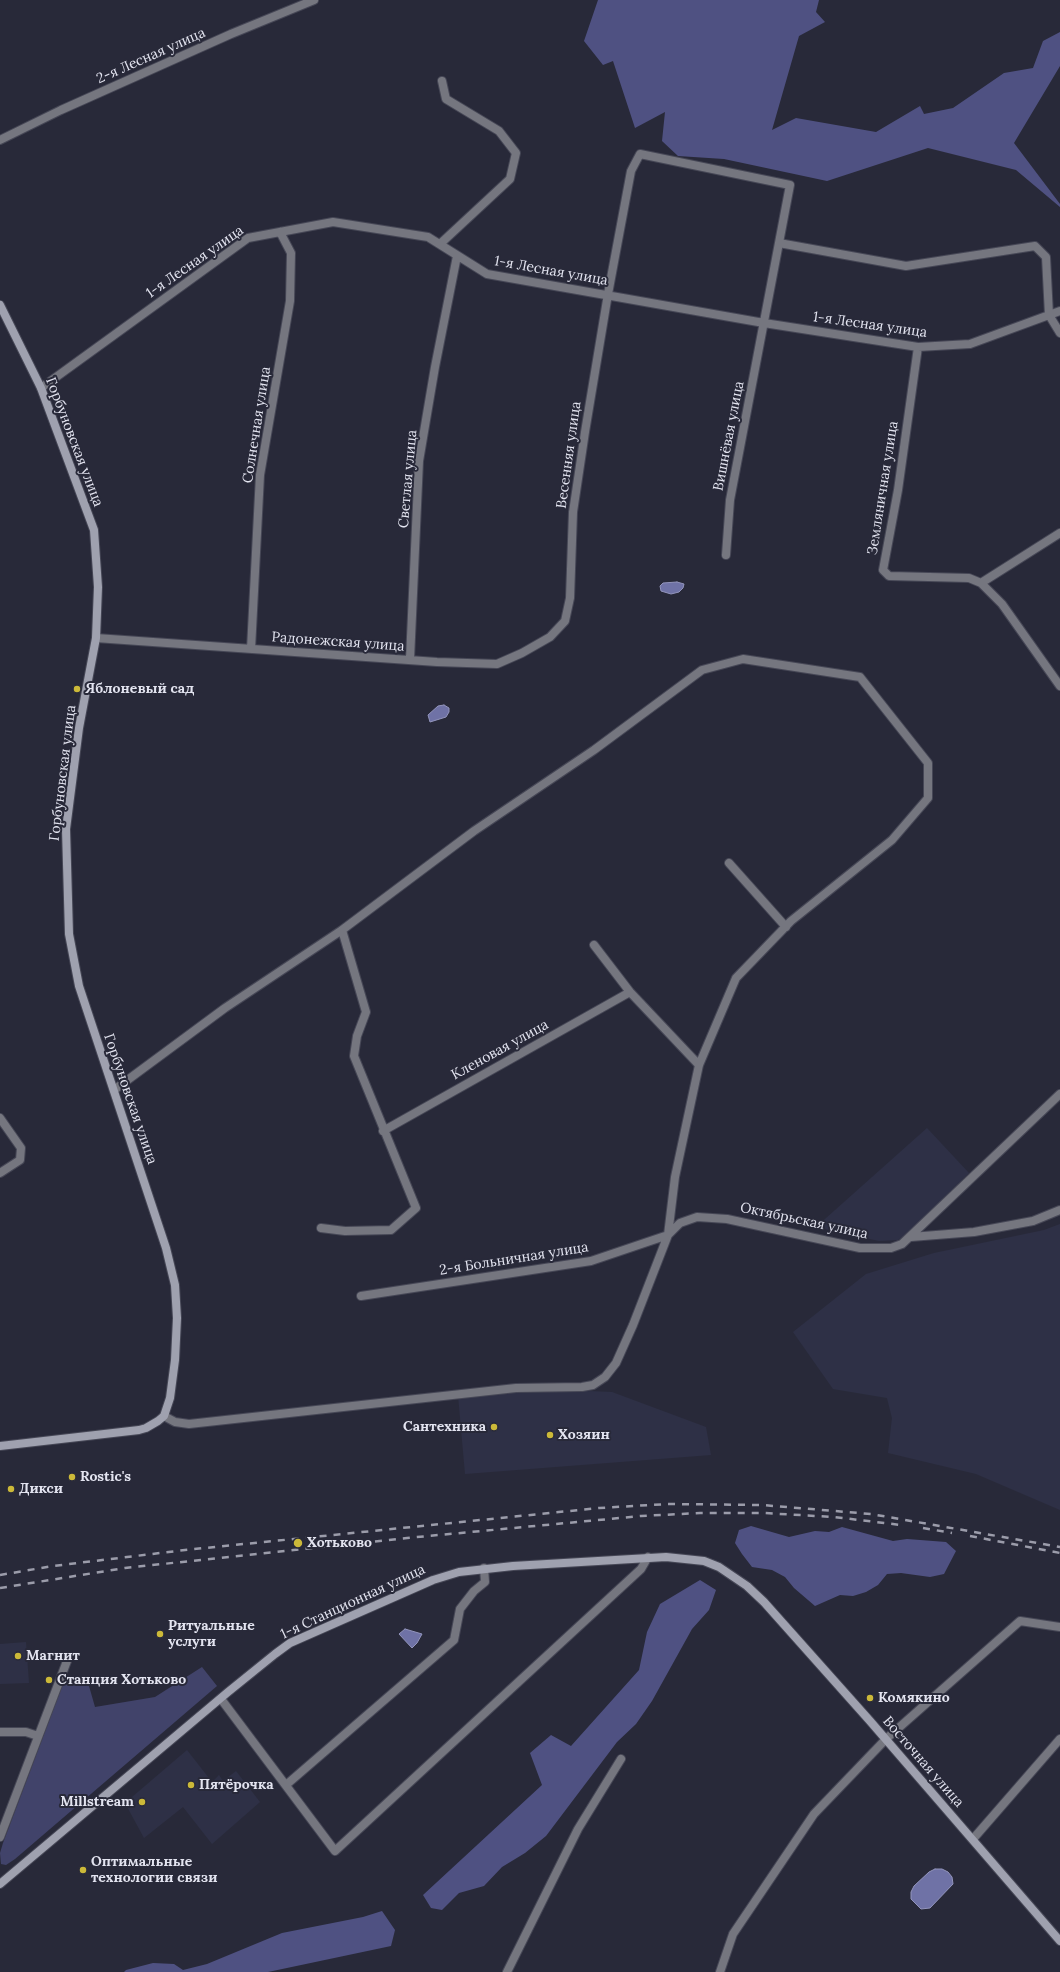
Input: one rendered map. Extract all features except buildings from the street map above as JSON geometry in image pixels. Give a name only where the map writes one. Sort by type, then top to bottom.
[{"type":"main road","name":"Горбуновская улица","points":[[0,305],[41,388],[94,530],[98,587],[96,638],[79,728],[66,828],[69,934],[79,986],[166,1248],[176,1293],[178,1318],[175,1366],[170,1398],[164,1416]]},
{"type":"main road","points":[[0,1446],[139,1430],[152,1425],[164,1416]]},
{"type":"main road","name":"1-я Станционная улица","points":[[2,1880],[275,1654],[290,1644],[433,1580],[459,1572],[484,1568],[648,1557],[683,1558],[704,1561]]},
{"type":"main road","name":"Восточная улица","points":[[704,1561],[733,1575],[764,1602],[886,1739],[1060,1941]]},
{"type":"street","name":"2-я Лесная улица","points":[[0,140],[61,110],[231,34],[314,0]]},
{"type":"street","points":[[440,244],[510,179],[516,153],[499,131],[446,98],[442,81]]},
{"type":"street","name":"Весенняя улица","points":[[565,621],[570,598],[573,512],[608,294],[631,171],[640,154],[790,185],[779,243]]},
{"type":"street","name":"1-я Лесная улица","points":[[41,388],[248,238],[333,222],[428,237],[487,274],[608,294],[764,323],[918,347],[970,344],[1060,311]]},
{"type":"street","name":"Солнечная улица","points":[[251,649],[260,475],[290,301],[291,253],[280,232]]},
{"type":"street","points":[[779,243],[906,266],[1035,246],[1046,257],[1050,315],[1060,333]]},
{"type":"street","name":"Вишнёвая улица","points":[[726,555],[730,500],[779,243]]},
{"type":"street","name":"Светлая улица","points":[[410,659],[419,461],[435,367],[458,256]]},
{"type":"street","name":"Земляничная улица","points":[[918,347],[898,490],[883,570],[889,576],[969,578],[981,583],[1002,604],[1060,686]]},
{"type":"street","points":[[981,583],[1060,532]]},
{"type":"street","name":"Радонежская улица","points":[[96,638],[496,664],[522,653],[550,637],[565,621]]},
{"type":"street","points":[[114,1090],[225,1008],[342,930],[474,831],[594,750],[702,670],[743,659],[860,677],[928,763],[928,798],[892,840],[791,921],[736,978],[699,1065],[675,1176],[668,1235]]},
{"type":"street","points":[[729,862],[786,927]]},
{"type":"street","points":[[321,1228],[345,1231],[392,1230],[416,1208],[383,1131],[354,1056],[357,1036],[366,1012],[342,930]]},
{"type":"street","points":[[594,945],[630,992],[699,1065]]},
{"type":"street","name":"Кленовая улица","points":[[383,1131],[630,992]]},
{"type":"street","name":"Октябрьская улица","points":[[164,1416],[175,1422],[189,1424],[516,1388],[582,1387],[593,1385],[605,1377],[616,1363],[625,1345],[668,1235],[680,1223],[697,1217],[727,1219],[860,1248],[891,1248],[902,1244],[911,1237],[1060,1094]]},
{"type":"street","points":[[0,1118],[21,1148],[20,1160],[0,1173]]},
{"type":"street","points":[[911,1237],[974,1232],[1032,1221],[1060,1210]]},
{"type":"street","name":"2-я Больничная улица","points":[[361,1296],[591,1261],[668,1235]]},
{"type":"street","points":[[221,1699],[334,1851],[641,1569],[648,1557]]},
{"type":"street","points":[[286,1786],[454,1640],[460,1609],[474,1591],[485,1582],[484,1568]]},
{"type":"street","points":[[720,1972],[721,1964],[733,1934],[814,1814],[886,1739],[1020,1621],[1060,1627]]},
{"type":"street","points":[[0,1837],[67,1661]]},
{"type":"street","points":[[0,1732],[26,1732],[38,1736]]},
{"type":"street","points":[[973,1839],[1060,1740]]},
{"type":"street","points":[[507,1972],[578,1829],[621,1760]]},
{"type":"shaded area","points":[[598,0],[819,0],[816,12],[825,22],[799,36],[772,130],[796,118],[876,132],[920,106],[924,114],[953,108],[1004,73],[1033,68],[1043,41],[1060,32],[1060,66],[1014,143],[1060,204],[1060,207],[1016,170],[928,148],[827,181],[724,159],[678,156],[662,141],[665,112],[635,128],[613,61],[603,65],[584,41]]},
{"type":"shaded area","points":[[677,582],[684,584],[683,588],[679,592],[671,594],[661,591],[660,586],[663,583]]},
{"type":"shaded area","points":[[444,705],[449,708],[449,712],[446,717],[430,722],[428,715],[438,706]]},
{"type":"shaded area","points":[[927,1128],[969,1173],[907,1234],[898,1240],[879,1241],[816,1227]]},
{"type":"shaded area","points":[[1060,1224],[1060,1510],[976,1474],[888,1453],[892,1418],[887,1398],[833,1389],[793,1332],[866,1274],[934,1253],[1044,1230]]},
{"type":"shaded area","points":[[516,1388],[612,1392],[706,1427],[711,1455],[465,1474],[458,1395]]},
{"type":"shaded area","points":[[751,1526],[789,1537],[815,1531],[829,1532],[842,1527],[893,1541],[907,1539],[946,1542],[956,1551],[944,1574],[930,1577],[901,1573],[887,1574],[878,1585],[866,1592],[853,1596],[840,1595],[815,1606],[794,1588],[785,1577],[772,1570],[752,1567],[735,1543],[739,1530]]},
{"type":"shaded area","points":[[700,1580],[716,1590],[709,1610],[692,1629],[652,1701],[636,1724],[617,1742],[546,1836],[525,1853],[502,1867],[484,1886],[459,1893],[442,1910],[431,1908],[423,1895],[542,1785],[530,1753],[551,1735],[571,1746],[639,1670],[647,1632],[660,1604]]},
{"type":"shaded area","points":[[405,1629],[422,1634],[412,1648],[399,1634]]},
{"type":"shaded area","points":[[26,1642],[29,1683],[0,1684],[0,1644]]},
{"type":"shaded area","points":[[202,1667],[217,1686],[15,1859],[6,1865],[1,1864],[0,1853],[3,1843],[66,1676],[73,1685],[89,1686],[95,1707],[155,1697]]},
{"type":"shaded area","points":[[187,1750],[212,1782],[219,1775],[223,1781],[236,1771],[260,1802],[212,1844],[183,1807],[144,1838],[125,1803]]},
{"type":"shaded area","points":[[935,1869],[942,1869],[948,1872],[952,1877],[953,1884],[930,1908],[921,1909],[911,1899],[911,1892],[914,1886],[929,1872]]},
{"type":"shaded area","points":[[382,1911],[395,1930],[391,1946],[268,1972],[124,1972],[126,1970],[153,1963],[174,1964],[183,1970],[207,1964],[282,1933],[363,1917]]},
{"type":"railway","points":[[0,1575],[53,1566],[185,1550],[599,1508],[668,1504],[762,1505],[871,1514],[1060,1547]]},
{"type":"railway","points":[[0,1588],[125,1568],[407,1538],[641,1516],[700,1513],[764,1513],[834,1517],[901,1525]]},
{"type":"railway","points":[[923,1528],[952,1533]]},
{"type":"railway","points":[[970,1536],[1060,1553]]},
{"type":"place","name":"Яблоневый сад","points":[[77,689]]},
{"type":"place","name":"Сантехника","points":[[494,1427]]},
{"type":"place","name":"Хозяин","points":[[550,1435]]},
{"type":"place","name":"Rostic's","points":[[72,1477]]},
{"type":"place","name":"Дикси","points":[[11,1489]]},
{"type":"place","name":"Хотьково","points":[[298,1543]]},
{"type":"place","name":"Ритуальные услуги","points":[[160,1634]]},
{"type":"place","name":"Магнит","points":[[18,1656]]},
{"type":"place","name":"Станция Хотьково","points":[[49,1680]]},
{"type":"place","name":"Комякино","points":[[870,1698]]},
{"type":"place","name":"Пятёрочка","points":[[191,1785]]},
{"type":"place","name":"Millstream","points":[[142,1802]]},
{"type":"place","name":"Оптимальные технологии связи","points":[[83,1870]]}]
